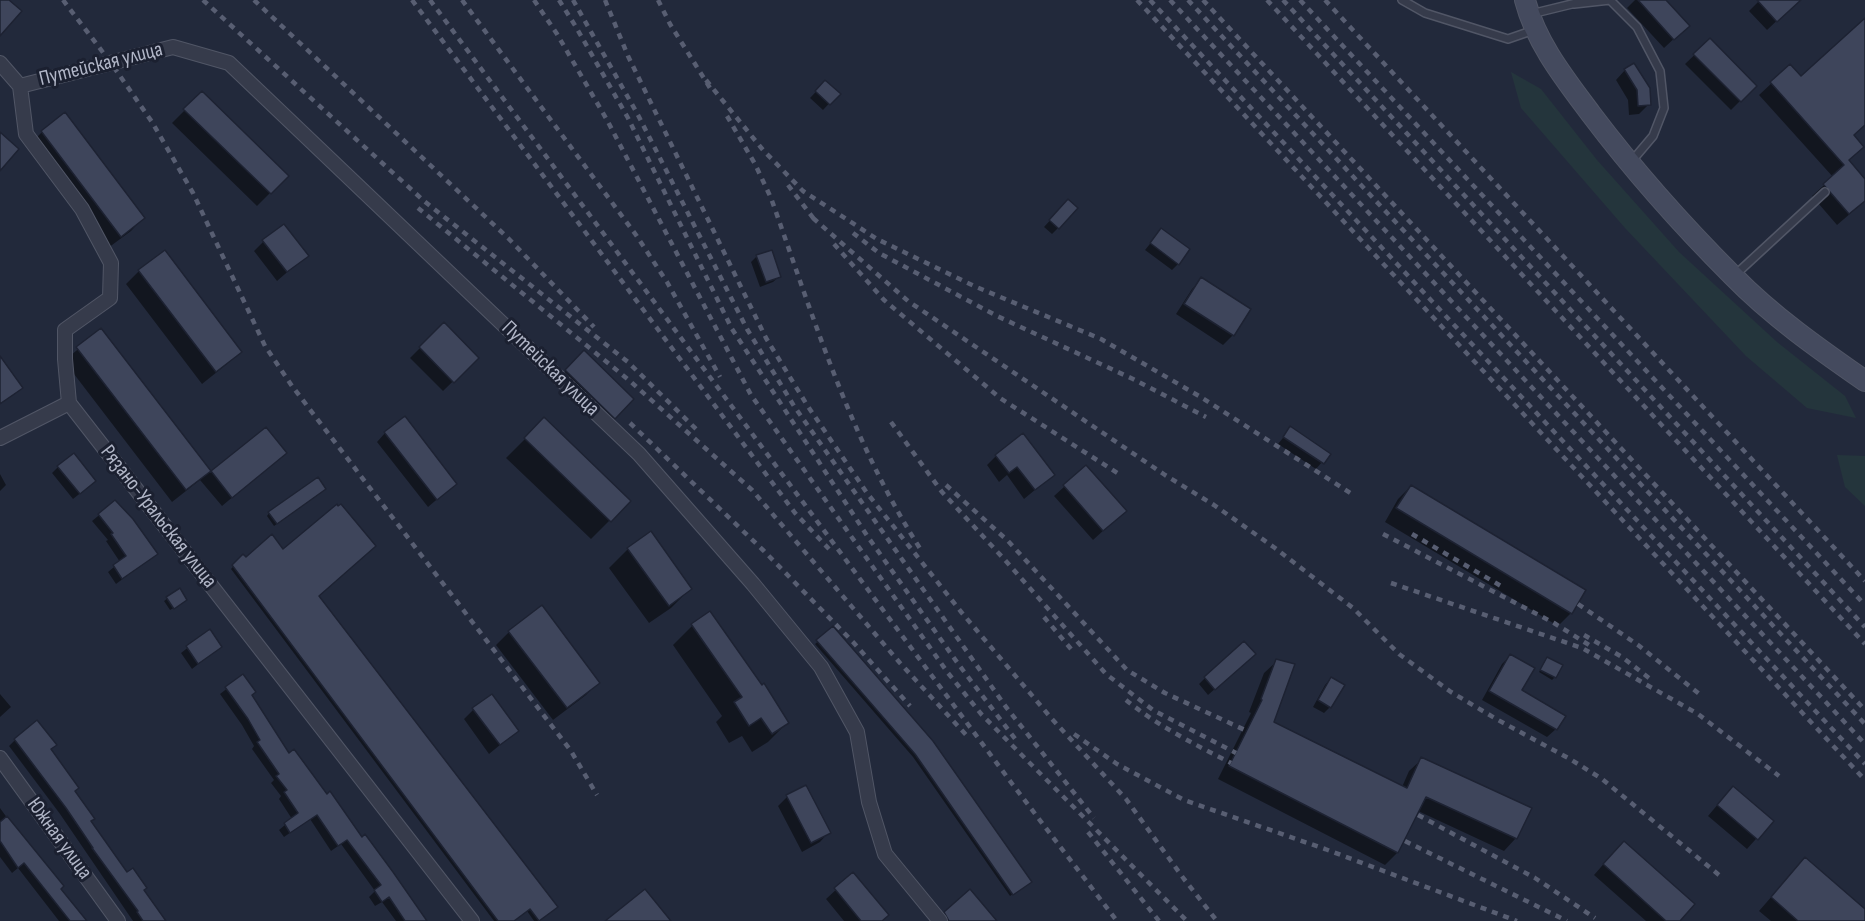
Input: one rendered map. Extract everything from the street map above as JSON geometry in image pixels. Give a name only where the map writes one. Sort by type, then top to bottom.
[{"type":"main road","points":[[1530,15],[1568,83],[1629,164],[1734,277],[1811,343],[1865,381]]},
{"type":"street","name":"Путейская улица","points":[[0,63],[20,86],[174,47],[229,63],[639,454],[753,584],[826,676],[856,732],[869,802],[885,854],[940,921]]},
{"type":"street","points":[[0,438],[69,403],[65,330],[110,298],[111,263],[82,209],[26,134],[20,86]]},
{"type":"street","name":"Рязано-Уральская улица","points":[[69,403],[472,921]]},
{"type":"street","name":"Южная улица","points":[[0,758],[118,921]]},
{"type":"lane","points":[[1402,0],[1425,13],[1508,39],[1530,15],[1576,2],[1610,0],[1637,27],[1660,71],[1664,108],[1653,136],[1629,164]]},
{"type":"lane","points":[[1734,277],[1825,192]]},
{"type":"shaded area","points":[[1511,72],[1541,89],[1597,160],[1679,252],[1777,342],[1845,396],[1856,418],[1807,408],[1746,356],[1625,228],[1521,108]]},
{"type":"shaded area","points":[[1837,455],[1865,456],[1865,506],[1845,487]]},
{"type":"building","points":[[0,0],[9,0],[22,11],[0,36]]},
{"type":"building","points":[[1638,0],[1666,0],[1690,26],[1674,40]]},
{"type":"building","points":[[1757,0],[1801,0],[1777,22]]},
{"type":"building","points":[[1865,18],[1865,125],[1854,135],[1864,147],[1849,160],[1865,179],[1865,201],[1849,214],[1823,184],[1844,165],[1770,82],[1790,64],[1801,76]]},
{"type":"building","points":[[1710,38],[1757,86],[1741,102],[1693,54]]},
{"type":"building","points":[[1634,63],[1650,88],[1651,105],[1638,106],[1637,90],[1624,69]]},
{"type":"building","points":[[825,80],[841,94],[830,105],[815,91]]},
{"type":"building","points":[[202,91],[289,176],[271,194],[183,109]]},
{"type":"building","points":[[65,112],[145,218],[121,237],[41,131]]},
{"type":"building","points":[[0,132],[19,149],[0,171]]},
{"type":"building","points":[[1068,199],[1078,208],[1059,229],[1049,220]]},
{"type":"building","points":[[284,224],[309,256],[287,272],[262,240]]},
{"type":"building","points":[[1161,228],[1190,249],[1179,265],[1150,243]]},
{"type":"building","points":[[165,250],[242,352],[216,372],[138,270]]},
{"type":"building","points":[[772,250],[781,277],[766,282],[756,255]]},
{"type":"building","points":[[1201,277],[1251,309],[1234,336],[1184,304]]},
{"type":"building","points":[[444,322],[479,358],[454,383],[419,347]]},
{"type":"building","points":[[101,328],[211,471],[186,490],[76,347]]},
{"type":"building","points":[[584,350],[634,399],[615,419],[565,370]]},
{"type":"building","points":[[0,356],[23,388],[0,404]]},
{"type":"building","points":[[405,416],[457,484],[437,500],[384,432]]},
{"type":"building","points":[[544,417],[631,501],[611,522],[524,438]]},
{"type":"building","points":[[1290,426],[1331,454],[1324,464],[1283,437]]},
{"type":"building","points":[[266,427],[287,453],[232,498],[211,471]]},
{"type":"building","points":[[1023,433],[1055,475],[1035,490],[1017,467],[1009,473],[995,455]]},
{"type":"building","points":[[74,453],[96,481],[80,494],[57,466]]},
{"type":"building","points":[[1086,465],[1127,511],[1103,531],[1063,485]]},
{"type":"building","points":[[318,477],[326,489],[277,524],[268,512]]},
{"type":"building","points":[[1411,485],[1586,590],[1572,614],[1396,508]]},
{"type":"building","points":[[115,500],[133,519],[158,554],[122,579],[113,565],[126,556],[111,534],[113,533],[98,514]]},
{"type":"building","points":[[337,504],[338,506],[341,504],[376,546],[319,596],[558,907],[539,921],[530,909],[514,921],[498,921],[232,565],[243,554],[246,557],[272,534],[283,549]]},
{"type":"building","points":[[651,531],[692,589],[669,606],[627,548]]},
{"type":"building","points":[[180,588],[187,600],[174,609],[166,597]]},
{"type":"building","points":[[542,605],[600,683],[567,708],[508,631]]},
{"type":"building","points":[[710,611],[762,685],[764,683],[789,723],[772,734],[761,718],[749,726],[734,702],[742,697],[691,624]]},
{"type":"building","points":[[833,626],[933,741],[1032,882],[1013,895],[915,754],[816,640]]},
{"type":"building","points":[[210,629],[222,647],[198,664],[186,646]]},
{"type":"building","points":[[1244,641],[1256,654],[1215,690],[1204,677]]},
{"type":"building","points":[[1510,654],[1535,668],[1522,690],[1566,716],[1557,730],[1489,691]]},
{"type":"building","points":[[1547,657],[1563,665],[1556,678],[1540,670]]},
{"type":"building","points":[[1276,659],[1295,664],[1274,722],[1407,788],[1421,757],[1532,808],[1517,839],[1426,797],[1398,853],[1229,766],[1262,700]]},
{"type":"building","points":[[243,674],[256,692],[252,695],[289,753],[294,749],[327,794],[330,791],[362,837],[365,834],[427,921],[405,921],[389,897],[382,902],[374,890],[381,885],[347,840],[338,846],[317,815],[290,833],[284,823],[298,813],[284,792],[287,790],[276,776],[279,774],[257,742],[260,740],[248,719],[225,687]]},
{"type":"building","points":[[1331,677],[1345,685],[1331,708],[1318,700]]},
{"type":"building","points":[[492,694],[519,731],[500,745],[472,708]]},
{"type":"building","points":[[37,720],[57,745],[51,749],[79,788],[75,791],[95,819],[91,821],[127,872],[133,868],[147,888],[144,890],[166,921],[143,921],[66,808],[14,739]]},
{"type":"building","points":[[806,785],[831,833],[811,843],[786,795]]},
{"type":"building","points":[[1733,786],[1774,821],[1758,840],[1717,805]]},
{"type":"building","points":[[7,816],[64,886],[61,889],[87,921],[70,921],[24,863],[18,868],[0,841],[0,822]]},
{"type":"building","points":[[1624,841],[1695,904],[1680,921],[1666,921],[1603,864]]},
{"type":"building","points":[[1805,857],[1865,909],[1865,921],[1798,921],[1771,897]]},
{"type":"building","points":[[853,872],[889,915],[882,921],[861,921],[834,888]]},
{"type":"building","points":[[645,889],[671,921],[605,921]]},
{"type":"building","points":[[970,889],[997,921],[949,921],[944,912]]},
{"type":"railway","points":[[63,0],[152,122],[193,193],[265,346],[292,386],[571,751],[597,795]]},
{"type":"railway","points":[[203,0],[424,201],[628,362],[697,430]]},
{"type":"railway","points":[[254,0],[508,238],[594,327]]},
{"type":"railway","points":[[412,0],[795,513],[829,549]]},
{"type":"railway","points":[[430,0],[1013,785],[1117,921]]},
{"type":"railway","points":[[462,0],[636,235],[667,282],[720,377]]},
{"type":"railway","points":[[534,0],[557,34],[607,120],[751,395],[948,673],[982,715],[1187,921]]},
{"type":"railway","points":[[559,0],[628,118],[732,329],[868,537],[959,665],[1016,740]]},
{"type":"railway","points":[[573,0],[638,115],[747,329],[794,406],[1006,707],[1094,818]]},
{"type":"railway","points":[[605,0],[628,56],[766,338],[807,405],[867,493],[962,613],[1052,719],[1126,799],[1217,921]]},
{"type":"railway","points":[[658,0],[670,24],[710,88]]},
{"type":"railway","points":[[1137,0],[1865,780]]},
{"type":"railway","points":[[1150,0],[1865,764]]},
{"type":"railway","points":[[1170,0],[1865,744]]},
{"type":"railway","points":[[1188,0],[1865,724]]},
{"type":"railway","points":[[1203,0],[1865,710]]},
{"type":"railway","points":[[1267,0],[1865,644]]},
{"type":"railway","points":[[1283,0],[1865,627]]},
{"type":"railway","points":[[1300,0],[1865,605]]},
{"type":"railway","points":[[1325,0],[1865,581]]},
{"type":"railway","points":[[706,80],[763,150],[803,191],[877,239],[974,286],[1101,339],[1199,396],[1355,496]]},
{"type":"railway","points":[[727,116],[755,164],[771,198],[819,334],[854,423],[896,509],[921,550]]},
{"type":"railway","points":[[788,185],[817,223]]},
{"type":"railway","points":[[418,208],[630,381],[752,490],[900,663],[968,737]]},
{"type":"railway","points":[[813,218],[908,301],[1275,548],[1353,608],[1399,654],[1451,692],[1602,779],[1719,875]]},
{"type":"railway","points":[[853,233],[879,253],[997,316],[1133,379],[1206,417]]},
{"type":"railway","points":[[834,244],[884,300],[1000,398],[1122,476]]},
{"type":"railway","points":[[891,422],[942,492],[1106,674],[1153,710],[1236,753]]},
{"type":"railway","points":[[630,423],[764,551],[853,642],[910,706]]},
{"type":"railway","points":[[946,485],[1008,541],[1127,670],[1165,693],[1247,731]]},
{"type":"railway","points":[[1383,534],[1554,623],[1589,645]]},
{"type":"railway","points":[[1412,534],[1501,586]]},
{"type":"railway","points":[[1391,583],[1582,648],[1698,714],[1779,776]]},
{"type":"railway","points":[[1578,604],[1638,645],[1703,697]]},
{"type":"railway","points":[[1044,617],[1071,649]]},
{"type":"railway","points":[[1584,635],[1622,657],[1649,678]]},
{"type":"railway","points":[[1126,700],[1190,742],[1231,763]]},
{"type":"railway","points":[[1074,734],[1117,764],[1184,800],[1325,849],[1517,921]]},
{"type":"railway","points":[[1418,815],[1535,878],[1595,918]]},
{"type":"railway","points":[[1088,832],[1159,921]]},
{"type":"railway","points":[[1405,841],[1567,921]]}]
